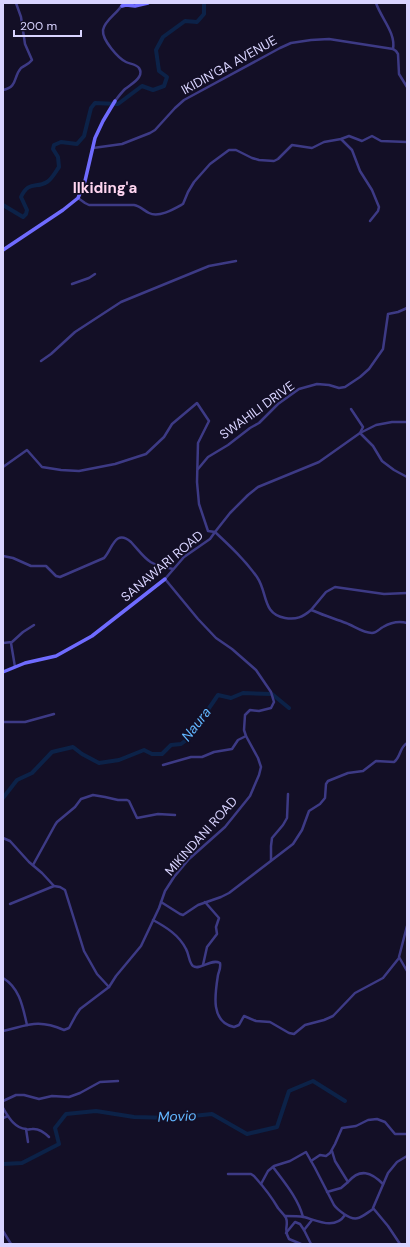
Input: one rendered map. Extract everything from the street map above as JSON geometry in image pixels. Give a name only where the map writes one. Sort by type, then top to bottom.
[{"type":"street","points":[[3,90],[8,89],[11,86],[21,69],[32,60],[25,44],[21,17],[16,3]]},
{"type":"street","points":[[3,250],[63,210],[78,198],[85,181],[98,131],[115,101],[139,78],[141,73],[137,66],[127,63],[120,57],[104,37],[103,32],[105,26],[122,4],[135,6],[148,3]]},
{"type":"street","points":[[376,3],[390,30],[394,44],[393,49],[398,54],[399,74],[407,87]]},
{"type":"street","name":"IKIDIN'GA AVENUE","points":[[93,148],[122,144],[152,132],[184,100],[286,45],[311,40],[329,39],[393,49]]},
{"type":"street","points":[[78,198],[90,205],[134,205],[139,206],[150,213],[158,214],[183,204],[189,189],[194,182],[210,164],[229,150],[236,150],[259,160],[274,161],[278,160],[292,145],[312,148],[324,142],[350,136],[362,141],[372,136],[381,142],[407,142]]},
{"type":"street","points":[[341,139],[352,150],[360,171],[372,191],[379,207],[370,221]]},
{"type":"street","points":[[41,361],[75,332],[119,303],[209,266],[236,261]]},
{"type":"street","points":[[72,284],[89,278],[95,274]]},
{"type":"street","name":"SWAHILI DRIVE","points":[[198,469],[208,457],[259,423],[272,409],[293,392],[317,384],[339,388],[344,387],[360,377],[378,357],[382,349],[388,314],[407,308]]},
{"type":"street","points":[[3,467],[27,450],[42,467],[60,470],[79,470],[115,464],[146,454],[164,437],[172,424],[197,403],[209,421],[198,443],[197,482],[199,504],[208,531],[215,532],[246,562],[260,582],[266,603],[272,612],[281,617],[293,619],[302,617],[311,610],[326,592],[335,588],[384,594],[407,593]]},
{"type":"street","points":[[351,409],[363,427],[360,433],[373,446],[382,461],[407,477]]},
{"type":"street","name":"SANAWARI ROAD","points":[[3,672],[15,667],[56,656],[92,636],[165,579],[184,557],[210,539],[230,513],[258,486],[319,462],[360,433],[376,425],[392,422],[407,422]]},
{"type":"street","points":[[3,556],[13,558],[31,566],[46,566],[59,577],[103,558],[108,554],[115,540],[126,538],[149,562],[158,566],[173,569]]},
{"type":"street","name":"MIKINDANI ROAD","points":[[3,1032],[27,1025],[43,1023],[66,1030],[69,1028],[80,1009],[109,987],[119,972],[141,946],[174,876],[200,848],[225,827],[250,796],[259,775],[261,767],[258,758],[246,736],[244,722],[245,714],[250,710],[259,711],[271,708],[274,702],[271,692],[263,679],[252,666],[216,638],[165,579]]},
{"type":"street","points":[[311,610],[371,633],[396,622],[407,622]]},
{"type":"street","points":[[3,643],[11,643],[23,632],[34,626]]},
{"type":"street","points":[[11,643],[15,667]]},
{"type":"street","points":[[3,722],[25,722],[54,714]]},
{"type":"street","points":[[163,765],[191,757],[202,757],[214,752],[232,749],[238,740],[246,736]]},
{"type":"street","points":[[161,902],[183,915],[196,906],[226,895],[290,847],[298,838],[309,811],[320,804],[325,798],[326,784],[328,782],[350,772],[363,771],[376,761],[394,762],[398,759],[402,747],[407,743]]},
{"type":"street","points":[[271,861],[272,838],[287,818],[288,794]]},
{"type":"street","points":[[32,865],[55,825],[82,798],[93,795],[118,800],[128,800],[137,818],[158,814],[175,815]]},
{"type":"street","points":[[3,838],[10,841],[54,886]]},
{"type":"street","points":[[10,904],[54,886],[66,890],[84,951],[97,974],[109,987]]},
{"type":"street","points":[[202,965],[207,947],[217,934],[216,927],[219,918],[205,902]]},
{"type":"street","points":[[153,920],[165,926],[179,938],[193,965],[199,968],[202,965],[213,962],[220,963],[221,967],[217,984],[216,1005],[218,1016],[222,1022],[231,1027],[236,1027],[244,1016],[256,1021],[270,1022],[292,1034],[296,1033],[308,1024],[333,1016],[355,993],[383,978],[399,958]]},
{"type":"street","points":[[407,926],[399,952],[399,958],[407,971]]},
{"type":"street","points":[[3,978],[11,984],[20,996],[27,1025]]},
{"type":"street","points":[[3,1101],[16,1095],[24,1095],[39,1099],[52,1096],[69,1097],[100,1082],[118,1081]]},
{"type":"street","points":[[3,1108],[8,1116],[17,1125],[26,1129],[38,1129],[49,1137]]},
{"type":"street","points":[[3,1118],[8,1116]]},
{"type":"street","points":[[311,1161],[320,1155],[328,1155],[332,1151],[342,1128],[356,1126],[371,1119],[379,1119],[385,1122],[395,1134],[407,1134]]},
{"type":"street","points":[[26,1129],[28,1142]]},
{"type":"street","points":[[332,1151],[335,1161],[348,1182]]},
{"type":"street","points":[[261,1184],[266,1174],[273,1167],[290,1161],[305,1152],[334,1205],[345,1215],[351,1219],[354,1219],[373,1209],[388,1173],[395,1164],[407,1156]]},
{"type":"street","points":[[273,1167],[300,1207],[303,1217]]},
{"type":"street","points":[[327,1192],[337,1190],[359,1174],[366,1173],[374,1176],[383,1184]]},
{"type":"street","points":[[228,1174],[251,1174],[261,1184],[285,1216],[285,1227],[288,1239],[301,1244]]},
{"type":"street","points":[[373,1209],[388,1226],[400,1244]]},
{"type":"street","points":[[285,1216],[303,1217],[327,1224],[333,1224],[341,1220],[345,1215]]},
{"type":"street","points":[[304,1230],[312,1220]]},
{"type":"street","points":[[286,1233],[295,1222],[300,1224],[311,1244]]},
{"type":"street","points":[[3,1231],[11,1244]]},
{"type":"waterway","points":[[3,205],[23,217],[26,214],[27,210],[21,197],[24,192],[27,188],[49,181],[59,167],[58,157],[53,149],[54,145],[61,142],[77,144],[84,136],[91,108],[95,103],[118,104],[142,86],[153,90],[164,86],[167,77],[159,71],[156,50],[163,37],[185,21],[197,22],[204,14],[204,3]]},
{"type":"waterway","name":"Naura","points":[[3,798],[17,780],[32,773],[52,752],[73,747],[82,754],[99,763],[119,760],[144,750],[152,754],[162,754],[171,745],[181,744],[189,738],[196,722],[205,714],[218,695],[231,698],[243,693],[272,694],[289,708]]},
{"type":"waterway","name":"Movio","points":[[3,1164],[22,1163],[59,1144],[55,1128],[66,1114],[96,1111],[134,1117],[173,1118],[212,1114],[247,1134],[277,1127],[289,1091],[313,1081],[345,1101]]},
{"type":"district","name":"Ilkiding'a","points":[[105,188]]}]
